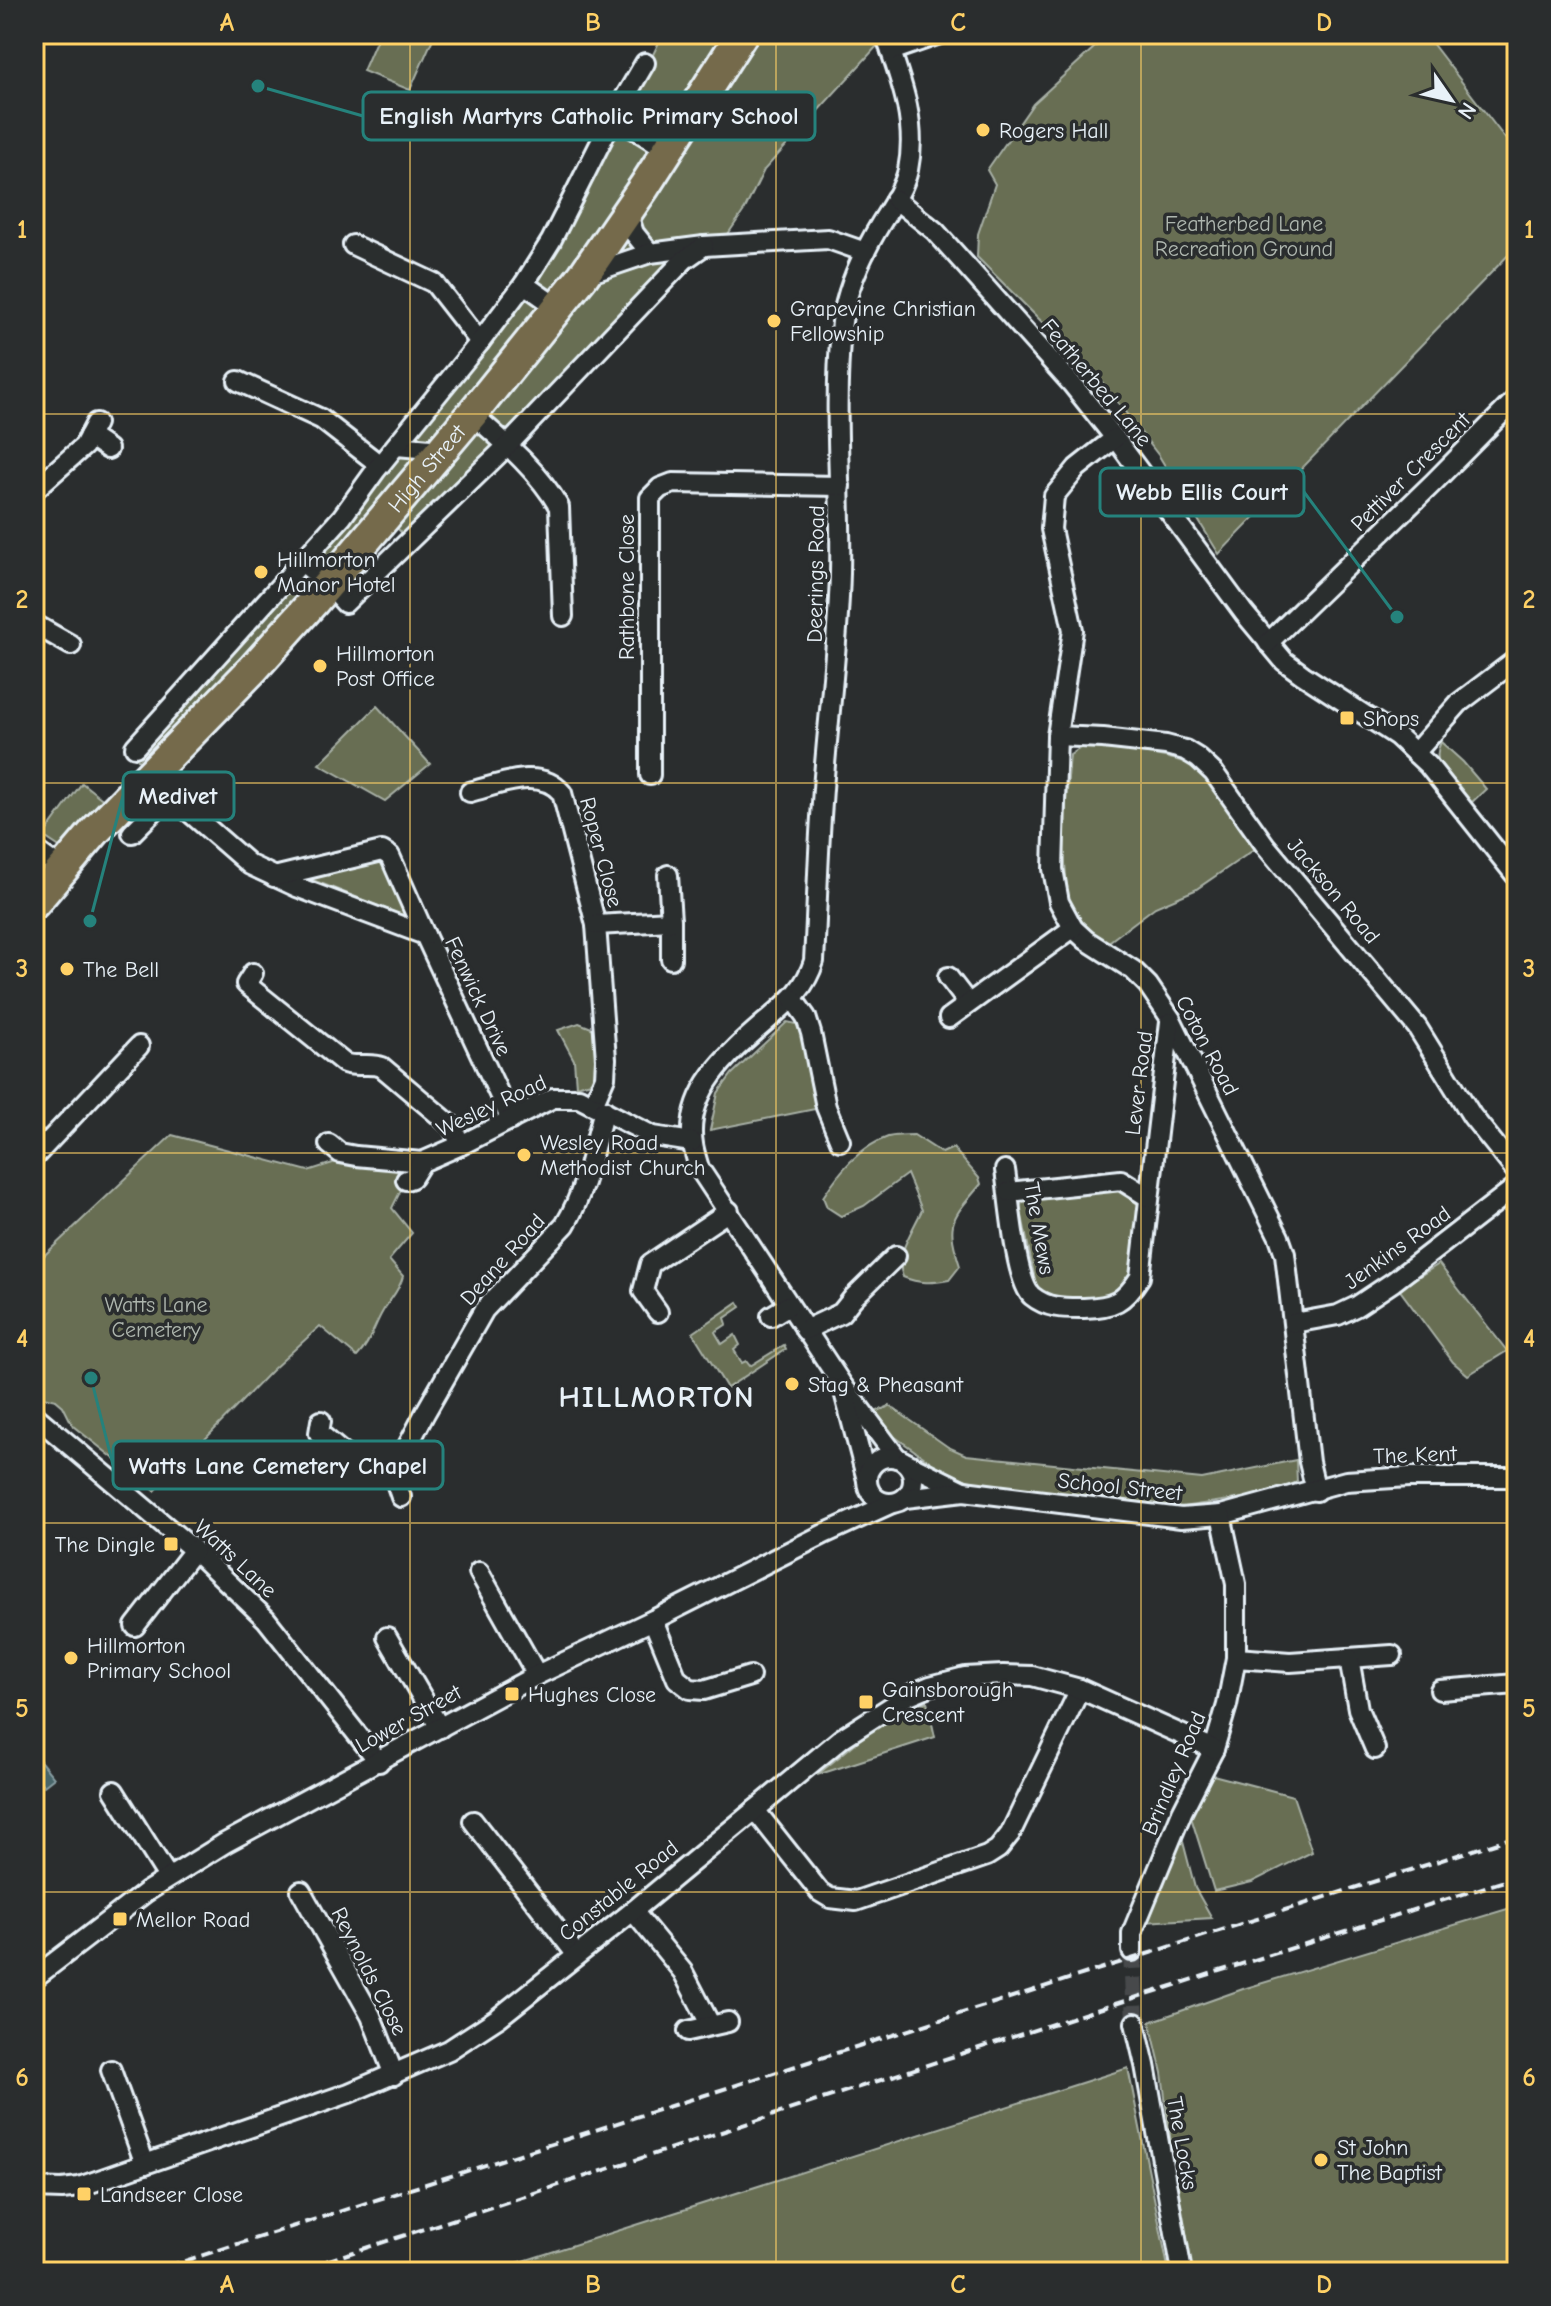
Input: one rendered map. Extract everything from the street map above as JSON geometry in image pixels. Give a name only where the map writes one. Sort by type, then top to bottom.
[{"type":"highway","name":"High Street","points":[[34,903],[62,869],[159,785],[254,668],[337,594],[381,487],[441,450],[558,308],[627,212],[742,34]]},
{"type":"street","points":[[888,43],[940,34]]},
{"type":"street","name":"Deerings Road","points":[[692,1142],[694,1113],[714,1071],[793,999],[809,978],[814,961],[822,803],[838,647],[841,329],[849,289],[908,172],[911,141],[909,109],[888,43]]},
{"type":"street","name":"High Street","points":[[135,747],[174,715],[228,645],[342,517],[381,487],[397,446],[524,284],[551,241],[614,116],[645,63]]},
{"type":"street","points":[[614,116],[668,150]]},
{"type":"street","name":"Featherbed Lane","points":[[895,199],[935,231],[1072,384],[1284,661],[1397,736],[1428,765],[1517,877]]},
{"type":"street","points":[[627,212],[634,233],[650,253]]},
{"type":"street","points":[[583,276],[650,253],[704,246],[828,239],[865,252]]},
{"type":"street","points":[[353,245],[434,283],[480,342]]},
{"type":"street","points":[[302,562],[337,594],[397,554],[508,445],[684,260],[704,246]]},
{"type":"street","points":[[524,284],[558,308]]},
{"type":"street","points":[[238,381],[321,419],[381,487]]},
{"type":"street","name":"Pettiver Crescent","points":[[1268,643],[1424,493],[1517,398]]},
{"type":"street","points":[[472,414],[508,445],[559,507],[563,616]]},
{"type":"street","points":[[34,490],[84,446],[92,430],[108,449]]},
{"type":"street","name":"Coton Road","points":[[1115,438],[1077,468],[1054,496],[1051,529],[1073,630],[1057,736],[1053,869],[1059,902],[1073,928],[1133,970],[1148,985],[1171,1019],[1279,1237],[1285,1254],[1309,1462],[1316,1491]]},
{"type":"street","points":[[397,446],[441,450]]},
{"type":"street","name":"Rathbone Close","points":[[650,775],[650,498],[660,488],[673,483],[840,486]]},
{"type":"street","points":[[34,624],[48,642],[71,645]]},
{"type":"street","points":[[228,645],[254,668]]},
{"type":"street","points":[[1415,753],[1459,703],[1517,659]]},
{"type":"street","name":"Jackson Road","points":[[1057,736],[1166,745],[1185,750],[1214,773],[1265,845],[1417,1027],[1472,1116],[1517,1172]]},
{"type":"street","name":"Roper Close","points":[[470,792],[533,778],[544,779],[557,786],[562,793],[596,925],[606,1059],[598,1107]]},
{"type":"street","points":[[132,833],[159,785]]},
{"type":"street","name":"Fenwick Drive","points":[[159,785],[250,865],[425,935]]},
{"type":"street","points":[[34,849],[62,869]]},
{"type":"street","name":"Fenwick Drive","points":[[274,877],[382,851],[390,856],[511,1120]]},
{"type":"street","points":[[668,875],[671,959]]},
{"type":"street","name":"Roper Close","points":[[596,925],[671,921]]},
{"type":"street","points":[[949,1018],[1073,928]]},
{"type":"street","points":[[253,973],[246,984],[344,1063],[382,1067],[452,1126],[461,1145]]},
{"type":"street","points":[[948,977],[968,1003]]},
{"type":"street","points":[[793,999],[806,1017],[826,1107],[840,1141]]},
{"type":"street","name":"Lever Road","points":[[1030,1294],[1057,1308],[1102,1308],[1116,1304],[1126,1296],[1140,1277],[1171,1019]]},
{"type":"street","points":[[34,1157],[139,1046]]},
{"type":"street","name":"Wesley Road","points":[[406,1180],[412,1178],[422,1162],[553,1098],[579,1098],[653,1136],[692,1142]]},
{"type":"street","name":"Deane Road","points":[[393,1474],[484,1310],[565,1225],[574,1209],[581,1192],[598,1107]]},
{"type":"street","name":"School Street","points":[[692,1142],[699,1168],[843,1386],[901,1460],[964,1491]]},
{"type":"street","points":[[329,1144],[340,1153],[422,1162]]},
{"type":"street","name":"Lever Road","points":[[1121,1180],[1145,1164],[1154,1153]]},
{"type":"street","name":"The Mews","points":[[1005,1170],[1018,1264],[1030,1294]]},
{"type":"street","points":[[1009,1192],[1121,1180],[1148,1197]]},
{"type":"street","name":"Jenkins Road","points":[[1294,1323],[1338,1315],[1357,1306],[1517,1186]]},
{"type":"street","points":[[658,1312],[643,1291],[650,1264],[729,1211]]},
{"type":"street","points":[[805,1330],[841,1313],[884,1279],[896,1256]]},
{"type":"street","points":[[771,1316],[789,1305]]},
{"type":"street","name":"School Street","points":[[843,1386],[867,1483]]},
{"type":"street","name":"Watts Lane","points":[[34,1415],[194,1550],[266,1619],[379,1762]]},
{"type":"street","points":[[315,1431],[372,1476],[393,1474],[401,1497]]},
{"type":"street","points":[[882,1458],[901,1460],[910,1467],[914,1480],[913,1487],[898,1501],[885,1503],[874,1496],[867,1483],[871,1467],[882,1458]]},
{"type":"street","name":"The Kent","points":[[1316,1491],[1346,1481],[1409,1477],[1517,1477]]},
{"type":"street","name":"Lower Street","points":[[826,1533],[857,1507],[867,1483]]},
{"type":"street","name":"School Street","points":[[898,1501],[964,1491],[1181,1518],[1221,1515],[1316,1491]]},
{"type":"street","name":"Lower Street","points":[[34,1978],[168,1877],[225,1843],[537,1675],[826,1533],[898,1501]]},
{"type":"street","name":"Brindley Road","points":[[1132,1951],[1132,1933],[1182,1812],[1214,1749],[1227,1705],[1236,1658],[1236,1584],[1221,1515]]},
{"type":"street","points":[[135,1626],[194,1550]]},
{"type":"street","points":[[479,1572],[537,1675]]},
{"type":"street","points":[[653,1620],[677,1679],[690,1689],[704,1690],[750,1676]]},
{"type":"street","points":[[387,1637],[440,1728]]},
{"type":"street","points":[[1236,1658],[1290,1662],[1392,1655]]},
{"type":"street","points":[[1349,1658],[1358,1709],[1375,1749]]},
{"type":"street","name":"Constable Road","points":[[34,2188],[79,2187],[349,2093],[449,2050],[498,2018],[633,1911],[842,1738],[909,1695],[930,1686],[965,1677],[1032,1676],[1080,1689],[1214,1749]]},
{"type":"street","points":[[1440,1690],[1517,1684]]},
{"type":"street","points":[[755,1810],[820,1892],[830,1898],[856,1901],[987,1856],[998,1849],[1010,1834],[1080,1689]]},
{"type":"street","points":[[114,1791],[168,1877]]},
{"type":"street","points":[[473,1821],[576,1954]]},
{"type":"street","name":"Reynolds Close","points":[[301,1891],[371,2016],[394,2075]]},
{"type":"street","points":[[633,1911],[683,1972],[719,2023],[688,2031]]},
{"type":"street","name":"The Locks","points":[[1135,2023],[1182,2272]]},
{"type":"street","points":[[111,2070],[145,2164]]},
{"type":"green space","points":[[379,34],[435,34],[410,90],[363,71]]},
{"type":"green space","points":[[663,34],[888,34],[764,170],[745,209],[728,234],[687,245],[407,538],[379,510],[145,769],[134,755],[432,414],[626,110]]},
{"type":"green space","name":"Featherbed Lane Recreation Ground","points":[[1109,34],[1425,34],[1517,154],[1517,246],[1219,554],[1159,456],[1102,382],[977,257],[978,234],[995,184],[987,170],[1033,104]]},
{"type":"green space","points":[[377,706],[430,764],[385,801],[319,764]]},
{"type":"green space","points":[[1441,742],[1486,789],[1470,804],[1441,768],[1438,751]]},
{"type":"green space","points":[[1082,747],[1159,756],[1197,769],[1222,796],[1255,849],[1195,890],[1155,907],[1106,944],[1078,923],[1068,904],[1063,836],[1070,755]]},
{"type":"green space","points":[[82,783],[110,805],[61,848],[43,836]]},
{"type":"green space","points":[[381,860],[387,864],[414,920],[310,879],[310,877]]},
{"type":"green space","points":[[787,1022],[803,1030],[820,1108],[710,1130],[718,1093],[732,1074]]},
{"type":"green space","points":[[579,1023],[594,1029],[597,1074],[591,1082],[576,1086],[574,1060],[558,1030]]},
{"type":"green space","name":"Watts Lane Cemetery","points":[[172,1135],[308,1171],[339,1161],[409,1165],[406,1180],[392,1208],[412,1233],[389,1260],[403,1276],[402,1281],[357,1357],[320,1326],[271,1371],[155,1491],[73,1426],[63,1406],[56,1400],[34,1395],[34,1265]]},
{"type":"green space","points":[[914,1135],[942,1153],[953,1148],[981,1184],[954,1221],[953,1239],[960,1266],[949,1280],[926,1282],[903,1277],[903,1252],[922,1210],[907,1174],[864,1206],[841,1216],[827,1207],[823,1197],[843,1170],[868,1147],[888,1137]]},
{"type":"green space","points":[[1126,1189],[1142,1202],[1134,1278],[1112,1302],[1061,1303],[1038,1294],[1020,1206],[1026,1197]]},
{"type":"green space","points":[[1439,1264],[1507,1351],[1468,1375],[1453,1362],[1399,1289]]},
{"type":"green space","points":[[738,1302],[741,1307],[725,1318],[727,1324],[715,1332],[722,1344],[735,1335],[740,1345],[734,1350],[742,1363],[746,1361],[750,1366],[784,1345],[786,1349],[727,1388],[693,1333]]},
{"type":"green space","points":[[890,1406],[948,1447],[966,1455],[1202,1479],[1296,1460],[1297,1482],[1271,1494],[1175,1508],[1020,1492],[945,1472],[888,1432],[875,1412]]},
{"type":"green space","points":[[927,1701],[935,1737],[817,1775],[875,1727]]},
{"type":"green space","points":[[1213,1775],[1293,1796],[1312,1852],[1252,1882],[1214,1891],[1191,1817]]},
{"type":"green space","points":[[1181,1834],[1195,1888],[1212,1918],[1144,1922]]},
{"type":"green space","points":[[1517,1906],[1517,2272],[1187,2272],[1162,2073],[1150,2022],[1243,1989]]},
{"type":"green space","points":[[1128,2068],[1169,2272],[489,2272]]},
{"type":"water","points":[[37,1757],[54,1778],[44,1786],[34,1775],[34,1759]]},
{"type":"tunnel","points":[[1132,1951],[1135,2023]]},
{"type":"railway","points":[[150,2272],[1517,1836]]},
{"type":"railway","points":[[292,2272],[1074,2017],[1517,1877]]},
{"type":"place","name":"English Martyrs Catholic Primary School","points":[[258,86]]},
{"type":"place","name":"Rogers Hall","points":[[983,130]]},
{"type":"place","name":"Grapevine Christian Fellowship","points":[[774,321]]},
{"type":"place","name":"Hillmorton Manor Hotel","points":[[261,572]]},
{"type":"place","name":"Webb Ellis Court","points":[[1397,617]]},
{"type":"place","name":"Hillmorton Post Office","points":[[320,666]]},
{"type":"place","name":"Shops","points":[[1347,718]]},
{"type":"place","name":"Medivet","points":[[90,921]]},
{"type":"place","name":"The Bell","points":[[67,969]]},
{"type":"place","name":"Wesley Road Methodist Church","points":[[524,1155]]},
{"type":"place","name":"Watts Lane Cemetery Chapel","points":[[91,1378]]},
{"type":"place","name":"Stag & Pheasant","points":[[792,1384]]},
{"type":"place","name":"The Dingle","points":[[171,1544]]},
{"type":"place","name":"Hillmorton Primary School","points":[[71,1658]]},
{"type":"place","name":"Hughes Close","points":[[512,1694]]},
{"type":"place","name":"Gainsborough Crescent","points":[[866,1702]]},
{"type":"place","name":"Mellor Road","points":[[120,1919]]},
{"type":"place","name":"St John The Baptist","points":[[1321,2160]]},
{"type":"place","name":"Landseer Close","points":[[84,2194]]},
{"type":"district","name":"HILLMORTON","points":[[657,1397]]}]
